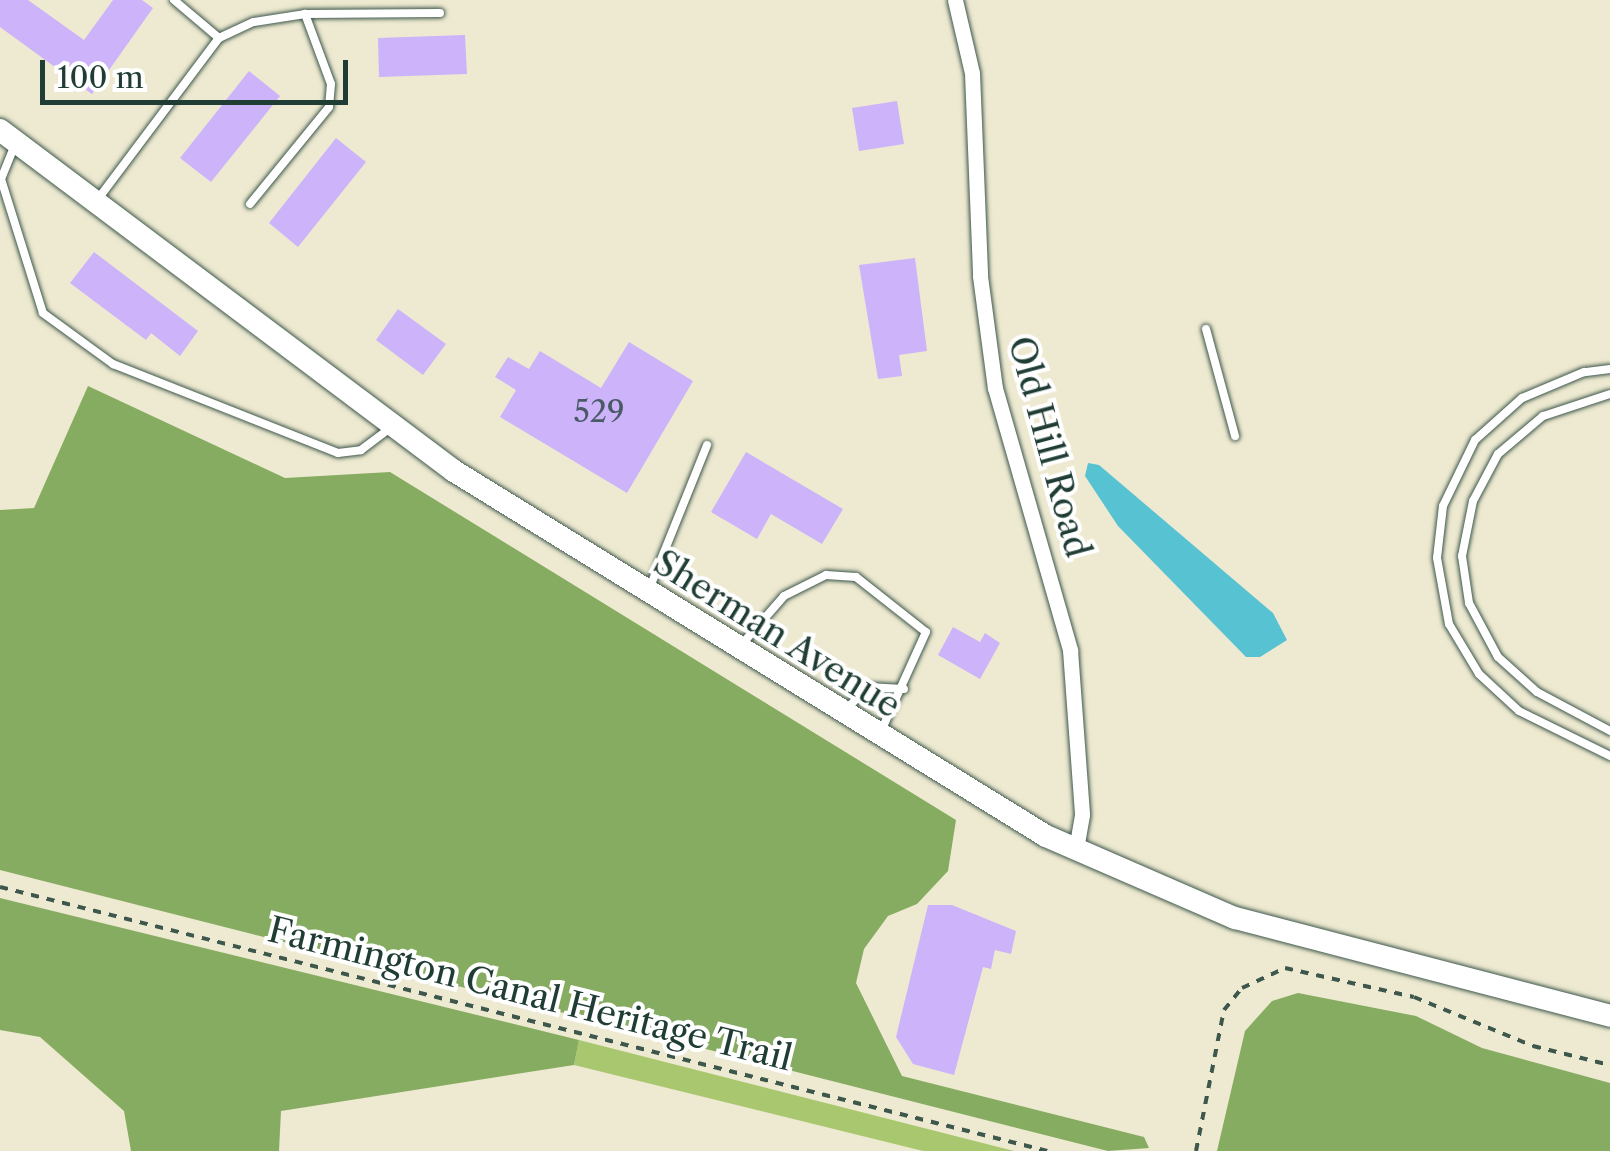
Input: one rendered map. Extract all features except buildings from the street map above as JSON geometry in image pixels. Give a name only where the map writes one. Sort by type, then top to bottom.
[{"type":"main road","name":"Sherman Avenue","points":[[8,137],[392,427],[647,596],[877,737],[1076,849],[1168,893],[1288,935],[1610,1016]]},
{"type":"street","name":"Old Hill Road","points":[[955,0],[972,72],[980,276],[996,388],[1070,650],[1082,815],[1076,849]]},
{"type":"lane","points":[[174,0],[219,38]]},
{"type":"lane","points":[[96,203],[219,38],[254,22],[305,14],[440,12]]},
{"type":"lane","points":[[250,204],[329,107],[331,84],[305,14]]},
{"type":"lane","points":[[8,137],[1,179],[43,313],[113,364],[338,453],[361,450],[392,427]]},
{"type":"lane","points":[[1206,329],[1235,436]]},
{"type":"lane","points":[[1610,369],[1550,384],[1485,429],[1443,506],[1436,558],[1449,624],[1479,674],[1519,711],[1610,756]]},
{"type":"lane","points":[[1610,394],[1543,416],[1498,454],[1473,501],[1462,556],[1469,603],[1498,657],[1537,692],[1610,731]]},
{"type":"lane","points":[[647,596],[706,445]]},
{"type":"lane","points":[[737,651],[784,596],[826,574],[856,577],[926,632],[904,689],[877,737]]},
{"type":"lane","points":[[842,715],[867,687],[904,689]]},
{"type":"path","name":"Farmington Canal Heritage Trail","points":[[0,887],[1046,1151]]},
{"type":"path","points":[[1196,1151],[1224,1010],[1242,988],[1285,968],[1414,997],[1516,1040],[1610,1065]]},
{"type":"green space","points":[[88,386],[285,478],[390,472],[956,820],[948,871],[917,904],[888,916],[864,949],[856,983],[902,1076],[1144,1137],[1149,1148],[1108,1151],[0,870],[0,510],[34,508]]},
{"type":"green space","points":[[0,898],[579,1040],[574,1065],[281,1111],[279,1151],[131,1151],[124,1111],[40,1037],[0,1030]]},
{"type":"green space","points":[[1298,993],[1416,1016],[1482,1048],[1610,1083],[1610,1151],[1217,1151],[1245,1031],[1272,1001]]},
{"type":"green space","points":[[579,1040],[1014,1151],[923,1151],[574,1065]]},
{"type":"water","points":[[1088,463],[1099,465],[1273,613],[1287,640],[1260,657],[1246,657],[1118,526],[1085,476]]}]
